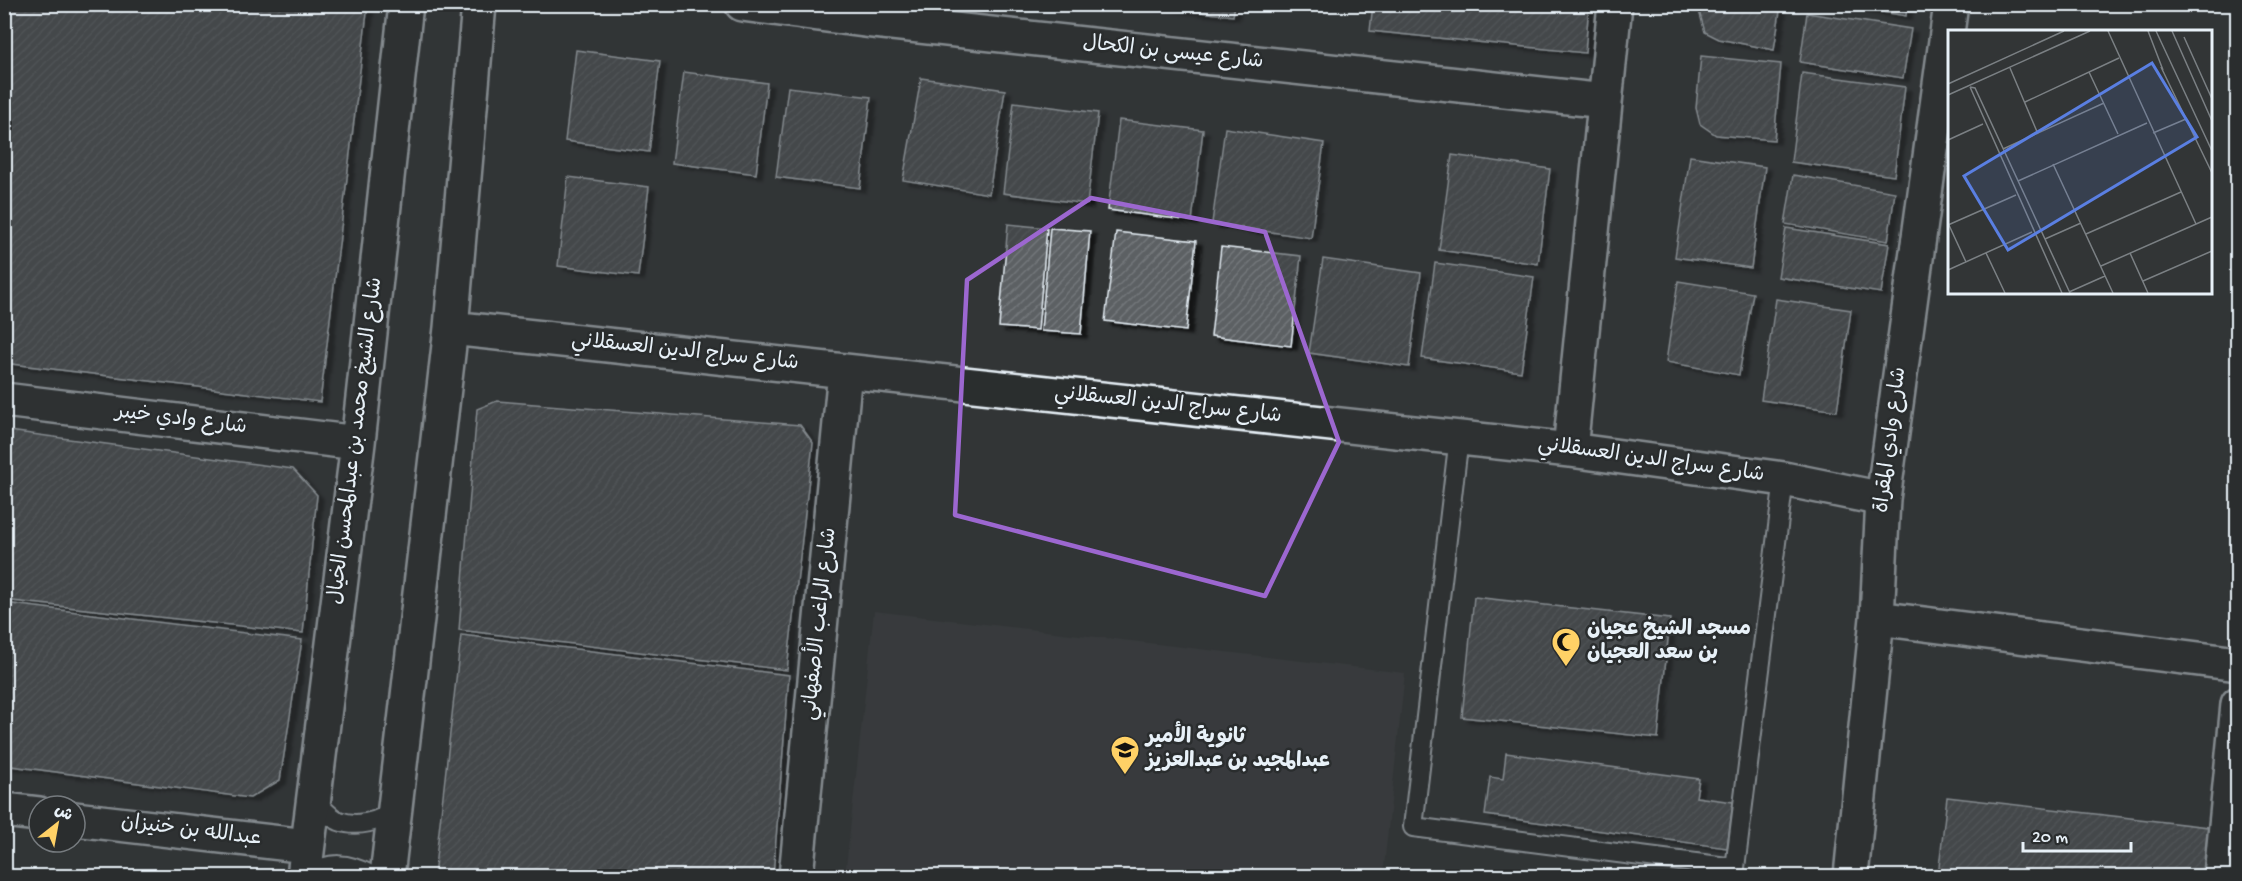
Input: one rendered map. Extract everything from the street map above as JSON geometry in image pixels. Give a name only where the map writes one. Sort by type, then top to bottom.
[{"type":"street","name":"شارع الشيخ محمد بن عبدالمحسن الخيال","points":[[305,866],[358,443],[406,4]]},
{"type":"street","points":[[387,876],[451,328],[479,4]]},
{"type":"street","name":"شارع عيسى بن الكحال","points":[[742,4],[873,13],[1605,101]]},
{"type":"street","points":[[1570,450],[1615,4]]},
{"type":"street","name":"شارع وادي المقراة","points":[[1851,876],[1877,618],[1883,499],[1951,4]]},
{"type":"street","name":"شارع سراج الدين العسقلاني","points":[[451,328],[1570,450],[1784,479],[1883,499]]},
{"type":"street","name":"شارع الراغب الأصفهاني","points":[[796,876],[845,371]]},
{"type":"street","name":"شارع وادي خيبر","points":[[4,400],[358,443]]},
{"type":"street","points":[[1877,618],[2238,664]]},
{"type":"street","points":[[2221,876],[2238,704]]},
{"type":"street","points":[[4,810],[27,813]]},
{"type":"street","name":"عبدالله بن خنيزان","points":[[87,821],[305,866]]},
{"type":"lane","points":[[1459,437],[1413,827],[1735,868],[1784,479]]},
{"type":"lane","points":[[313,798],[338,821],[361,823],[379,820],[394,811]]},
{"type":"lane","points":[[305,866],[333,864],[356,868],[373,876]]},
{"type":"highlighted area","points":[[1091,198],[1265,232],[1339,442],[1265,596],[955,515],[967,280]]},
{"type":"shaded area","name":"ثانوية الأمير عبدالمجيد بن عبدالعزيز","points":[[874,611],[1405,673],[1383,876],[845,876]]},
{"type":"building","points":[[4,4],[368,4],[320,402],[4,363]]},
{"type":"building","points":[[1135,4],[1235,4],[1233,16]]},
{"type":"building","points":[[1373,4],[1589,4],[1585,53],[1370,31]]},
{"type":"building","points":[[1697,4],[1781,4],[1774,50],[1719,39],[1705,32]]},
{"type":"building","points":[[1834,4],[1907,4],[1906,16]]},
{"type":"building","points":[[1807,13],[1911,29],[1903,78],[1800,62]]},
{"type":"building","points":[[576,50],[660,61],[649,152],[565,141]]},
{"type":"building","points":[[1701,56],[1781,64],[1774,140],[1716,135],[1700,124],[1696,108]]},
{"type":"building","points":[[684,72],[767,83],[756,174],[672,163]]},
{"type":"building","points":[[1802,73],[1905,87],[1894,176],[1791,162]]},
{"type":"building","points":[[921,78],[1005,90],[989,194],[903,180]]},
{"type":"building","points":[[788,87],[871,97],[860,188],[776,177]]},
{"type":"building","points":[[1014,102],[1098,113],[1087,204],[1003,193]]},
{"type":"building","points":[[1119,120],[1203,130],[1192,221],[1108,210]]},
{"type":"building","points":[[1225,128],[1324,143],[1311,238],[1212,223]]},
{"type":"building","points":[[1452,155],[1550,169],[1538,264],[1439,250]]},
{"type":"building","points":[[1690,156],[1765,167],[1751,268],[1675,257]]},
{"type":"building","points":[[1793,175],[1895,192],[1888,241],[1785,224]]},
{"type":"building","points":[[568,177],[649,187],[638,276],[558,266]]},
{"type":"building","points":[[1008,224],[1047,228],[1038,330],[999,327]]},
{"type":"building","points":[[1050,228],[1090,231],[1081,334],[1041,331]]},
{"type":"building","points":[[1786,228],[1889,244],[1881,293],[1778,277]]},
{"type":"building","points":[[1116,232],[1196,241],[1186,331],[1105,321]]},
{"type":"building","points":[[1221,247],[1301,256],[1291,346],[1211,336]]},
{"type":"building","points":[[1323,259],[1421,273],[1409,367],[1309,353]]},
{"type":"building","points":[[1435,263],[1534,277],[1521,372],[1422,358]]},
{"type":"building","points":[[1678,281],[1753,293],[1739,375],[1666,362]]},
{"type":"building","points":[[1776,299],[1851,310],[1837,411],[1761,400]]},
{"type":"building","points":[[497,401],[800,425],[813,443],[787,670],[459,630],[477,409]]},
{"type":"building","points":[[9,431],[293,469],[317,495],[303,633],[4,600],[4,466]]},
{"type":"building","name":"مسجد الشيخ عجيان بن سعد العجيان","points":[[1474,597],[1670,619],[1658,738],[1462,717]]},
{"type":"building","points":[[4,603],[302,640],[280,780],[250,798],[4,765]]},
{"type":"building","points":[[461,635],[789,675],[773,876],[434,876]]},
{"type":"building","points":[[1506,753],[1699,779],[1696,797],[1733,802],[1727,848],[1485,815],[1490,777],[1503,779]]},
{"type":"building","points":[[1947,797],[2208,827],[2203,876],[1938,876]]},
{"type":"place","name":"مسجد الشيخ عجيان بن سعد العجيان","points":[[1566,668]]},
{"type":"place","name":"ثانوية الأمير عبدالمجيد بن عبدالعزيز","points":[[1125,776]]}]
